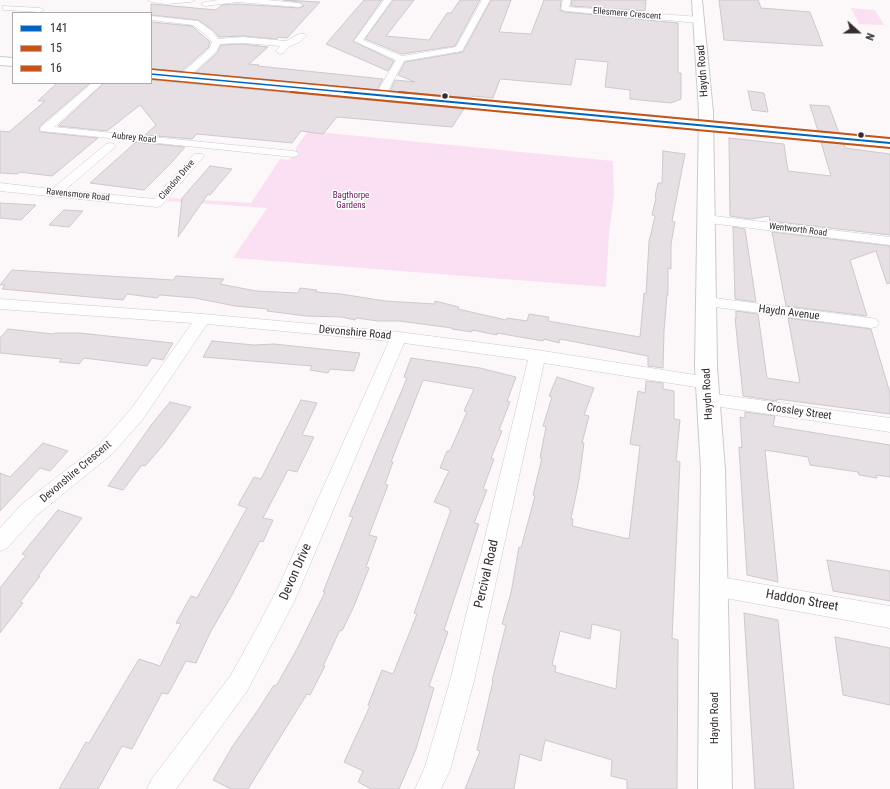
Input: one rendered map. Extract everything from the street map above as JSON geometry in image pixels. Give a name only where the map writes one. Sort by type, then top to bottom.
[{"type":"street","points":[[17,8],[32,0]]},
{"type":"street","points":[[152,0],[166,2],[192,0]]},
{"type":"street","points":[[202,2],[237,0],[300,4]]},
{"type":"street","points":[[388,0],[358,41],[401,59],[459,49],[486,0]]},
{"type":"street","name":"Ellesmere Crescent","points":[[567,0],[565,9],[699,20]]},
{"type":"street","name":"Haydn Road","points":[[697,0],[706,126],[706,302],[708,391],[713,470],[715,789]]},
{"type":"street","points":[[201,20],[208,9],[202,2]]},
{"type":"street","points":[[6,8],[40,10]]},
{"type":"street","points":[[152,18],[201,20]]},
{"type":"street","points":[[201,20],[216,42]]},
{"type":"street","points":[[278,53],[287,44],[302,36]]},
{"type":"street","points":[[216,42],[243,40],[287,44]]},
{"type":"street","points":[[183,77],[213,50],[216,42]]},
{"type":"street","points":[[380,96],[401,59]]},
{"type":"street","points":[[152,74],[890,143]]},
{"type":"street","name":"Aubrey Road","points":[[97,84],[45,129],[294,154]]},
{"type":"street","points":[[55,192],[110,146]]},
{"type":"street","name":"Clandon Drive","points":[[157,203],[198,156]]},
{"type":"street","name":"Ravensmore Road","points":[[0,187],[157,203]]},
{"type":"street","name":"Wentworth Road","points":[[706,219],[890,241]]},
{"type":"street","name":"Haydn Avenue","points":[[706,302],[871,323]]},
{"type":"street","name":"Devonshire Road","points":[[0,304],[203,319],[399,337],[537,356],[708,391]]},
{"type":"street","name":"Devonshire Crescent","points":[[0,542],[29,510],[106,449],[138,414],[203,319]]},
{"type":"street","name":"Devon Drive","points":[[160,789],[239,683],[266,634],[286,595],[399,337]]},
{"type":"street","name":"Percival Road","points":[[428,789],[436,770],[462,682],[537,356]]},
{"type":"street","name":"Crossley Street","points":[[708,391],[890,425]]},
{"type":"street","name":"Haddon Street","points":[[714,586],[890,617]]},
{"type":"green space","points":[[851,8],[875,10],[884,25],[859,24]]},
{"type":"green space","name":"Bagthorpe Gardens","points":[[308,131],[613,161],[614,194],[609,234],[606,287],[233,258],[267,208],[167,201],[170,198],[251,203],[280,159],[289,160]]},
{"type":"building","points":[[283,0],[320,2],[287,38],[278,37],[277,39],[243,36],[219,37],[213,30],[198,20],[152,15],[151,12],[151,4],[216,10],[222,5],[237,4],[299,8],[304,6],[299,2]]},
{"type":"building","points":[[364,0],[382,0],[353,41],[394,61],[388,71],[326,44]]},
{"type":"building","points":[[393,0],[414,0],[386,36],[429,40],[447,13],[451,13],[460,0],[480,0],[455,46],[402,54],[365,39]]},
{"type":"building","points":[[491,0],[511,0],[499,32],[531,34],[544,0],[561,0],[560,10],[565,12],[678,23],[678,73],[681,73],[681,99],[671,103],[630,99],[630,90],[605,87],[608,62],[576,59],[571,85],[500,79],[493,98],[473,96],[471,98],[390,91],[395,80],[415,82],[398,75],[405,62],[463,52]]},
{"type":"building","points":[[572,0],[646,0],[645,11],[571,6]]},
{"type":"building","points":[[719,0],[758,0],[761,8],[810,12],[823,46],[724,40]]},
{"type":"building","points":[[152,22],[192,26],[210,42],[208,48],[182,71],[152,69]]},
{"type":"building","points":[[243,44],[268,47],[249,64],[383,79],[377,90],[195,73],[217,53],[221,45]]},
{"type":"building","points":[[152,80],[464,109],[452,127],[337,117],[323,134],[301,131],[292,143],[197,134],[192,139],[145,135],[156,125],[140,105],[107,131],[58,126],[103,84],[152,84]]},
{"type":"building","points":[[56,84],[89,84],[39,128],[40,132],[98,138],[52,176],[19,172],[18,174],[0,173],[0,131],[9,132],[45,101],[38,101]]},
{"type":"building","points":[[748,91],[764,93],[768,112],[752,110]]},
{"type":"building","points":[[810,105],[829,106],[839,133],[818,131]]},
{"type":"building","points":[[729,138],[784,144],[788,171],[831,176],[821,142],[844,144],[845,148],[890,154],[890,235],[770,221],[769,216],[751,219],[730,216]]},
{"type":"building","points":[[136,142],[185,147],[144,190],[90,183]]},
{"type":"building","points":[[663,151],[685,154],[672,221],[675,222],[671,244],[671,269],[668,268],[668,295],[664,331],[663,368],[648,366],[648,356],[560,339],[559,343],[544,339],[543,341],[497,333],[497,335],[472,330],[472,332],[399,321],[378,321],[356,318],[355,320],[341,317],[306,316],[267,311],[268,309],[235,306],[195,298],[160,295],[157,298],[127,294],[123,300],[2,289],[5,285],[0,285],[12,270],[173,280],[176,276],[224,279],[220,284],[256,291],[298,293],[300,288],[317,290],[316,292],[341,294],[385,301],[435,304],[435,301],[459,307],[458,309],[506,320],[507,318],[527,321],[529,314],[549,317],[548,321],[640,337],[644,293],[646,294],[649,242],[655,216],[652,215],[658,183],[662,183]]},
{"type":"building","points":[[210,166],[232,169],[210,195],[208,194],[178,237],[182,198]]},
{"type":"building","points":[[0,203],[36,205],[21,220],[0,218]]},
{"type":"building","points":[[64,210],[83,211],[69,227],[49,225]]},
{"type":"building","points":[[733,227],[745,229],[756,302],[735,299]]},
{"type":"building","points":[[772,232],[890,246],[890,283],[887,284],[876,251],[850,260],[867,316],[786,306]]},
{"type":"building","points":[[736,311],[758,314],[767,378],[800,383],[788,318],[871,329],[890,393],[890,414],[743,396],[735,318],[736,319]]},
{"type":"building","points":[[8,329],[53,334],[80,333],[173,343],[163,360],[152,358],[147,366],[84,358],[79,364],[59,362],[62,359],[0,353],[0,338]]},
{"type":"building","points":[[212,341],[254,345],[274,344],[360,353],[354,371],[330,369],[328,373],[310,370],[312,366],[203,357]]},
{"type":"building","points":[[411,358],[480,368],[516,377],[507,401],[510,402],[499,430],[502,431],[491,458],[494,459],[483,489],[487,490],[474,523],[479,524],[444,630],[448,632],[429,686],[434,688],[416,749],[399,789],[371,789],[358,782],[363,771],[344,762],[370,706],[368,705],[382,670],[393,674],[417,614],[414,613],[451,510],[449,510],[450,508],[434,502],[449,471],[440,468],[447,451],[450,451],[467,412],[464,411],[474,389],[423,380],[391,462],[393,462],[385,484],[388,485],[369,535],[377,537],[366,567],[369,568],[354,606],[342,631],[340,630],[323,666],[325,666],[310,695],[307,694],[248,789],[231,789],[213,780],[232,747],[274,685],[276,686],[297,649],[325,592],[323,592],[353,517],[349,516],[407,378],[404,377]]},
{"type":"building","points":[[557,377],[594,388],[584,415],[589,416],[582,443],[584,443],[579,480],[571,519],[573,519],[572,526],[629,539],[640,446],[630,444],[638,391],[645,393],[646,381],[663,383],[663,389],[674,391],[674,419],[680,420],[676,461],[680,462],[672,638],[678,640],[677,789],[627,789],[627,780],[611,776],[612,760],[545,740],[541,761],[520,754],[514,789],[465,789],[480,751],[477,750],[506,625],[502,624],[511,593],[519,547],[521,548],[535,496],[533,495],[542,458],[540,458],[546,427],[543,426],[552,397],[549,396]],"holes":[[[592,624],[621,631],[616,689],[555,672],[556,666],[552,665],[560,631],[590,639]]]},
{"type":"building","points":[[301,400],[317,403],[302,435],[314,437],[297,472],[288,470],[263,518],[273,520],[263,542],[260,541],[210,633],[196,663],[186,661],[168,694],[162,693],[132,749],[122,746],[98,789],[59,789],[86,742],[89,743],[139,659],[160,666],[181,624],[176,623],[191,596],[197,598],[247,508],[238,505],[254,477],[261,479]]},
{"type":"building","points":[[170,402],[191,407],[164,444],[145,466],[142,465],[123,490],[108,486],[152,424]]},
{"type":"building","points":[[745,412],[775,416],[773,426],[890,445],[890,477],[876,475],[877,478],[859,475],[858,472],[810,465],[808,457],[765,450],[778,582],[747,575],[739,447],[742,448],[740,417],[745,418]]},
{"type":"building","points":[[43,443],[68,451],[50,471],[40,468],[0,511],[0,473],[10,477]]},
{"type":"building","points":[[58,510],[82,518],[38,576],[40,576],[20,602],[23,603],[0,633],[0,588],[26,555],[22,554]]},
{"type":"building","points":[[827,560],[890,571],[890,601],[833,591]]},
{"type":"building","points":[[744,613],[778,620],[794,789],[755,789]]},
{"type":"building","points":[[835,637],[890,648],[890,705],[843,695]]},
{"type":"transit line","name":"16","points":[[152,69],[890,138]]},
{"type":"transit line","name":"141","points":[[152,74],[890,143]]},
{"type":"transit line","name":"15","points":[[152,79],[890,148]]}]
